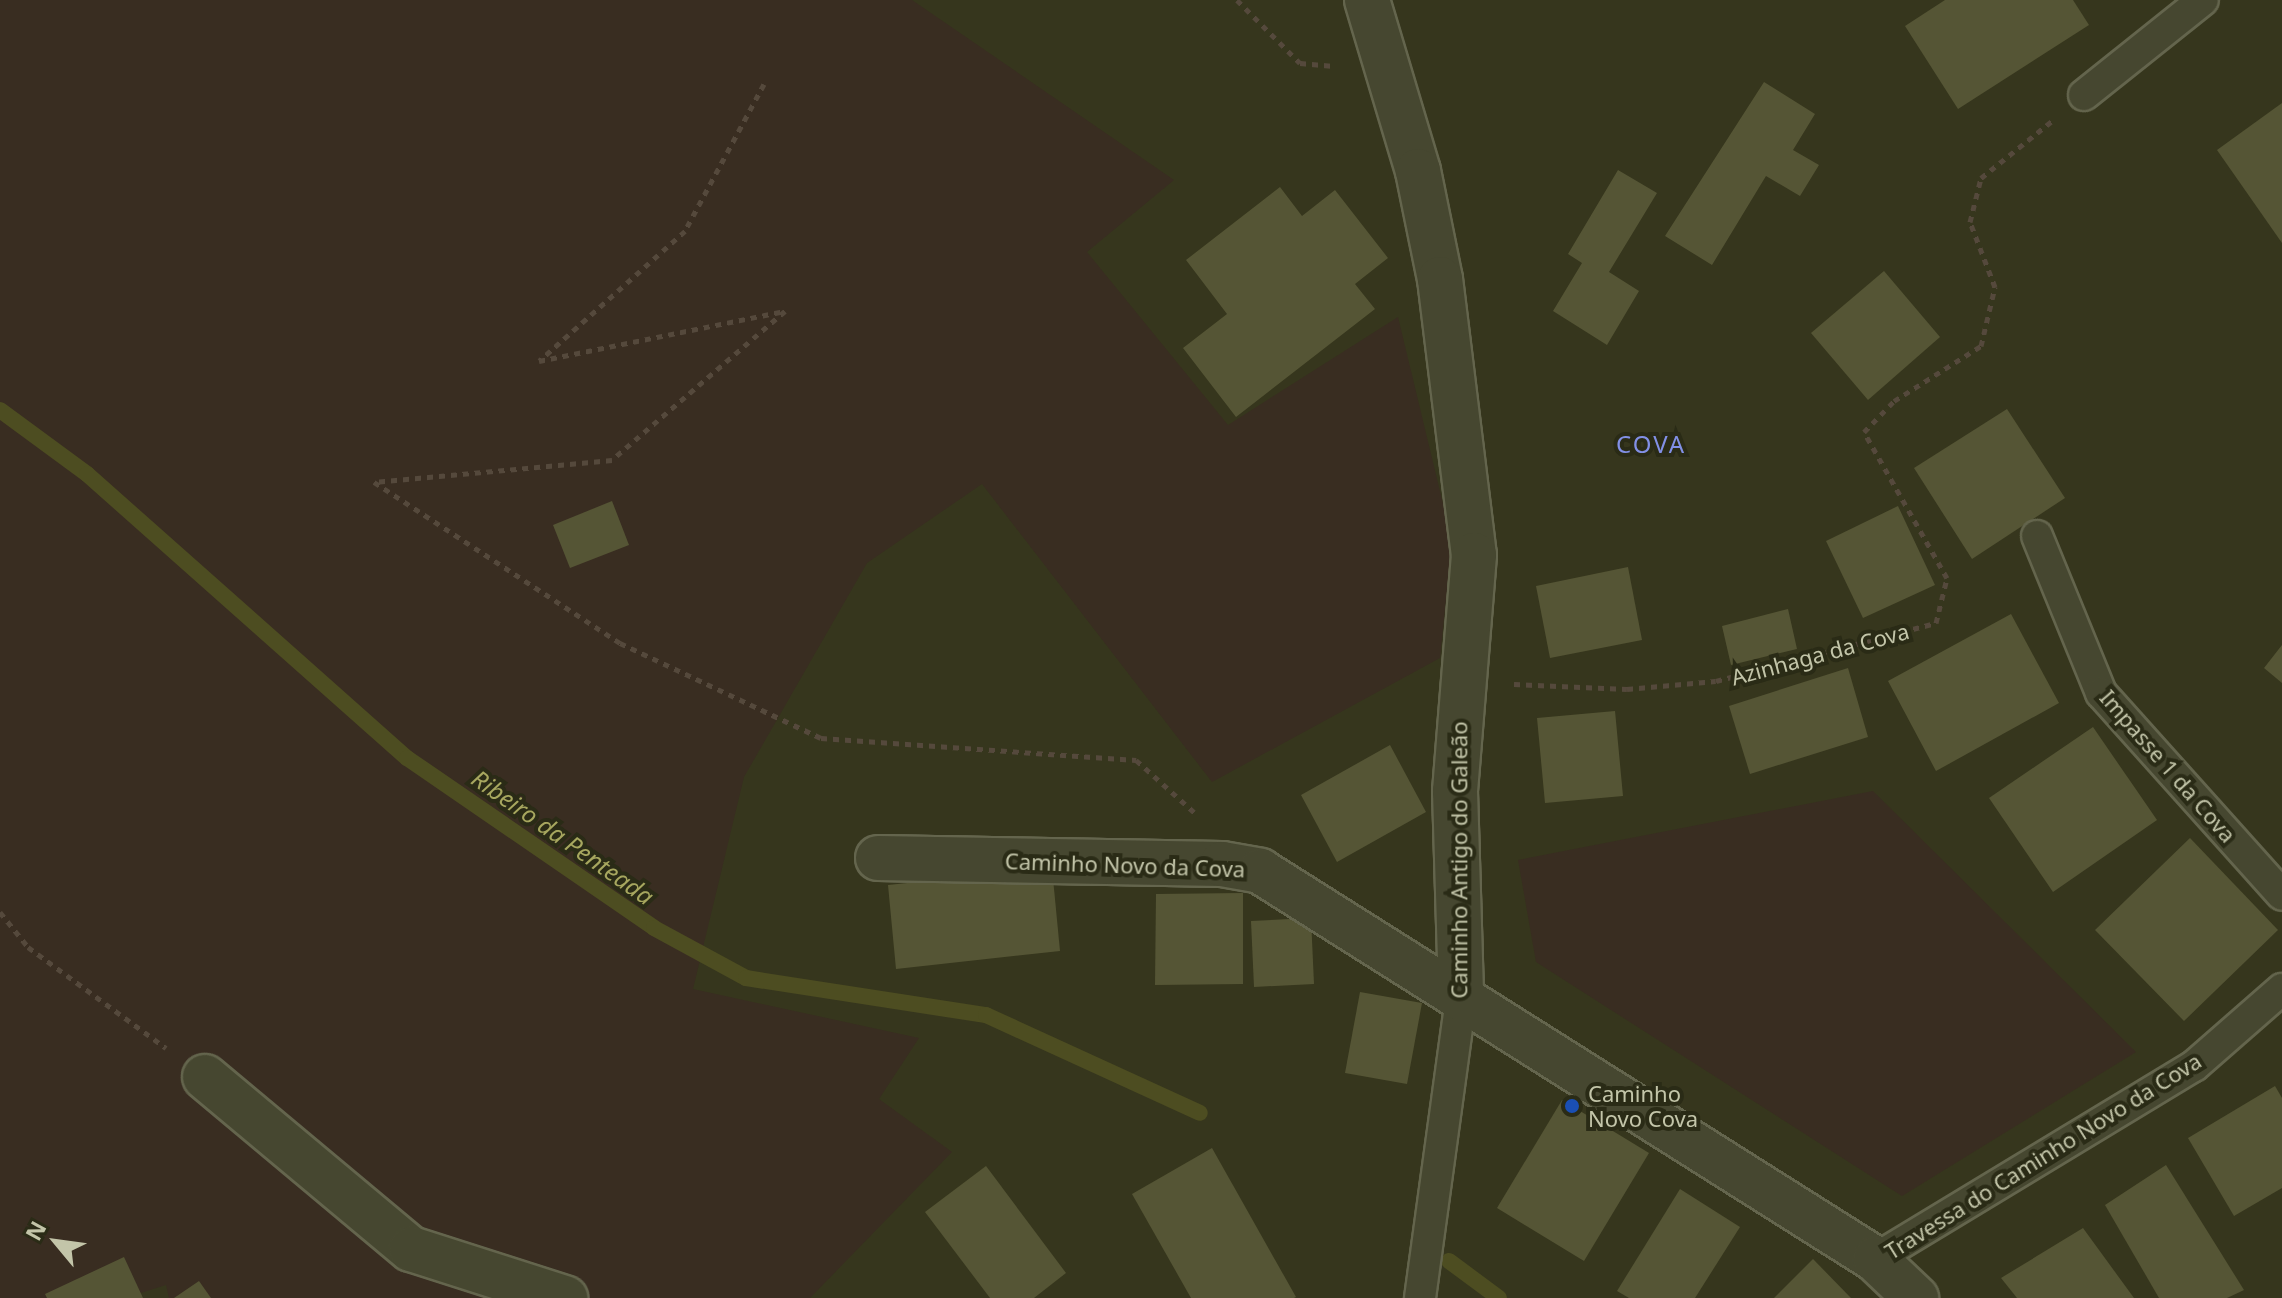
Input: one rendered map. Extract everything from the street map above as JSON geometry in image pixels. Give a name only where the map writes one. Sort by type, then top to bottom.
[{"type":"street","name":"Caminho Antigo do Galeão","points":[[1367,0],[1383,71],[1418,171],[1440,279],[1474,555],[1460,682],[1461,998]]},
{"type":"street","name":"Caminho Novo da Cova","points":[[878,858],[1246,866],[1875,1259],[1916,1298]]},
{"type":"street","points":[[205,1077],[411,1249],[565,1298]]},
{"type":"lane","points":[[2084,95],[2203,0]]},
{"type":"lane","name":"Impasse 1 da Cova","points":[[2037,536],[2101,693],[2282,895]]},
{"type":"lane","name":"Travessa do Caminho Novo da Cova","points":[[1875,1259],[2194,1066],[2282,989]]},
{"type":"lane","name":"Caminho Antigo do Galeão","points":[[1420,1298],[1461,998]]},
{"type":"path","points":[[1237,0],[1300,63],[1383,71]]},
{"type":"path","points":[[764,84],[685,231],[539,361],[785,311],[612,460],[374,482],[620,643],[821,738],[1136,760],[1204,821]]},
{"type":"path","name":"Azinhaga da Cova","points":[[1460,682],[1627,689],[1716,681],[1936,623],[1947,578],[1864,432],[1894,401],[1981,346],[1995,287],[1970,222],[1981,178],[2084,95]]},
{"type":"path","points":[[0,912],[28,947],[205,1077]]},
{"type":"shaded area","points":[[0,0],[912,0],[1174,180],[1087,252],[1228,425],[1398,317],[1452,541],[1440,658],[1212,782],[982,484],[867,563],[744,777],[693,989],[919,1038],[879,1099],[952,1152],[810,1298],[169,1298],[166,1285],[125,1298],[0,1298]]},
{"type":"shaded area","points":[[1873,791],[2136,1052],[1902,1196],[1536,962],[1518,860]]},
{"type":"building","points":[[1945,0],[2073,0],[2089,25],[1958,109],[1905,26]]},
{"type":"building","points":[[1764,82],[1815,114],[1793,150],[1819,165],[1800,196],[1766,176],[1712,265],[1665,236]]},
{"type":"building","points":[[2282,103],[2282,243],[2217,150]]},
{"type":"building","points":[[1618,170],[1657,193],[1609,272],[1639,291],[1607,345],[1553,311],[1582,263],[1568,254]]},
{"type":"building","points":[[1280,187],[1302,216],[1335,190],[1388,258],[1355,284],[1375,309],[1236,417],[1183,348],[1227,314],[1186,260]]},
{"type":"building","points":[[1884,271],[1940,337],[1868,400],[1811,333]]},
{"type":"building","points":[[2007,409],[2065,498],[1972,559],[1914,468]]},
{"type":"building","points":[[612,501],[629,545],[570,568],[553,525]]},
{"type":"building","points":[[1898,506],[1935,585],[1863,618],[1826,541]]},
{"type":"building","points":[[1628,567],[1642,640],[1550,658],[1536,586]]},
{"type":"building","points":[[1788,609],[1797,649],[1731,665],[1722,626]]},
{"type":"building","points":[[2011,614],[2059,703],[1936,771],[1888,681]]},
{"type":"building","points":[[2282,645],[2282,683],[2264,668]]},
{"type":"building","points":[[1848,668],[1868,737],[1750,774],[1729,706]]},
{"type":"building","points":[[1615,711],[1623,796],[1545,803],[1537,718]]},
{"type":"building","points":[[2093,727],[2157,820],[2053,892],[1989,798]]},
{"type":"building","points":[[1390,745],[1426,812],[1337,862],[1301,795]]},
{"type":"building","points":[[2190,838],[2278,930],[2184,1021],[2095,930]]},
{"type":"building","points":[[1052,868],[1060,951],[896,969],[888,885]]},
{"type":"building","points":[[1243,893],[1243,984],[1155,985],[1156,894]]},
{"type":"building","points":[[1311,918],[1314,984],[1254,987],[1251,921]]},
{"type":"building","points":[[1360,992],[1422,1003],[1407,1084],[1345,1073]]},
{"type":"building","points":[[2275,1086],[2282,1098],[2282,1188],[2234,1216],[2188,1138]]},
{"type":"building","points":[[1562,1100],[1649,1153],[1584,1261],[1497,1208]]},
{"type":"building","points":[[1212,1148],[1296,1297],[1191,1298],[1132,1194]]},
{"type":"building","points":[[2166,1165],[2244,1290],[2227,1298],[2159,1298],[2105,1205]]},
{"type":"building","points":[[986,1166],[1066,1273],[1034,1298],[990,1298],[925,1212]]},
{"type":"building","points":[[1680,1189],[1740,1227],[1695,1298],[1629,1298],[1617,1291]]},
{"type":"building","points":[[2083,1228],[2134,1298],[2017,1298],[2001,1278]]},
{"type":"building","points":[[124,1257],[143,1298],[47,1298],[45,1294]]},
{"type":"building","points":[[1813,1259],[1851,1298],[1774,1298]]},
{"type":"building","points":[[199,1281],[211,1298],[174,1298]]},
{"type":"waterway","name":"Ribeiro da Penteada","points":[[0,410],[87,474],[407,758],[654,928],[746,978],[986,1015],[1200,1113]]},
{"type":"waterway","name":"Ribeiro da Penteada","points":[[1449,1261],[1499,1298]]},
{"type":"place","name":"Caminho Novo Cova","points":[[1572,1106]]},
{"type":"district","name":"COVA","points":[[1651,444]]}]
